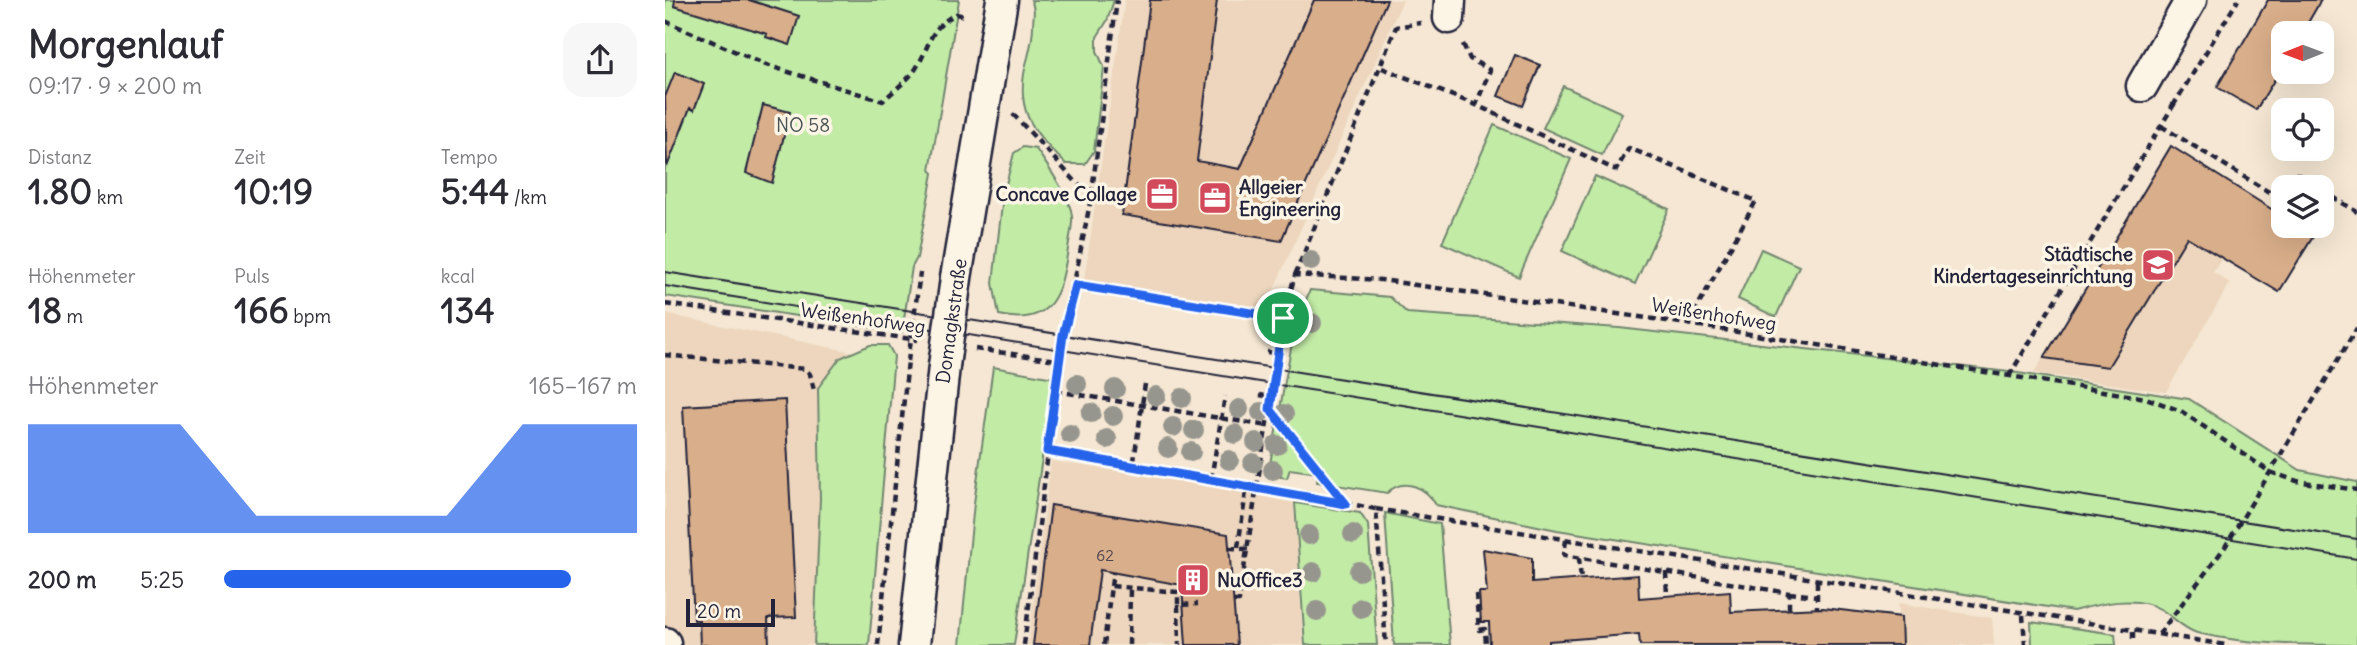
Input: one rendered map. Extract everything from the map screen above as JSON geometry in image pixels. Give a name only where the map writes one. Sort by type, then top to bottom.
[{"type":"street","name":"Domagkstraße","points":[[914,645],[955,356],[956,278],[1002,0]]},
{"type":"street","points":[[2142,86],[2182,3]]},
{"type":"path","points":[[1024,645],[1047,451],[1091,198],[1117,0]]},
{"type":"path","points":[[2009,376],[2238,0]]},
{"type":"path","points":[[1234,601],[1239,601],[1283,318],[1295,275],[1382,68],[1396,27],[1450,9],[1470,59],[1490,70],[1476,105]]},
{"type":"path","points":[[665,21],[766,65],[883,101],[915,70],[926,42],[941,21],[956,13],[965,16]]},
{"type":"path","points":[[1382,68],[1476,105],[1616,170],[1629,148],[1756,201],[1688,324]]},
{"type":"path","points":[[2142,86],[2173,107]]},
{"type":"path","points":[[1011,112],[1091,198]]},
{"type":"path","points":[[2161,126],[2271,193]]},
{"type":"path","points":[[2334,198],[2357,212]]},
{"type":"path","points":[[879,645],[908,360],[920,273]]},
{"type":"path","name":"Weißenhofweg","points":[[1295,275],[1381,280],[1688,324],[2146,398],[2181,411],[2270,472],[2297,481],[2357,490]]},
{"type":"path","points":[[1076,285],[1131,290],[1283,318]]},
{"type":"path","name":"Weißenhofweg","points":[[665,303],[925,341]]},
{"type":"path","points":[[2159,634],[2225,547],[2357,328]]},
{"type":"path","points":[[1267,352],[1278,353]]},
{"type":"path","points":[[665,355],[805,369],[810,374],[814,390]]},
{"type":"path","points":[[955,356],[1062,361]]},
{"type":"path","points":[[1133,468],[1145,384]]},
{"type":"path","points":[[1056,391],[1268,426]]},
{"type":"path","points":[[1260,395],[1271,397]]},
{"type":"path","points":[[1211,479],[1225,396]]},
{"type":"path","points":[[1270,409],[1346,504]]},
{"type":"path","points":[[1047,451],[1133,468],[1258,486],[1375,509],[2023,615],[2133,629],[2227,645]]},
{"type":"path","points":[[1238,547],[1247,485]]},
{"type":"path","points":[[1375,509],[1386,645]]},
{"type":"path","points":[[1566,540],[1564,555],[1817,596]]},
{"type":"path","points":[[1229,548],[1248,549]]},
{"type":"path","points":[[1579,558],[1581,580]]},
{"type":"path","points":[[1104,645],[1113,572]]},
{"type":"path","points":[[1666,572],[1667,596]]},
{"type":"path","points":[[1817,581],[1818,608]]},
{"type":"path","points":[[1111,586],[1178,593],[1179,645]]},
{"type":"path","points":[[1129,645],[1130,589]]},
{"type":"path","points":[[1789,593],[1789,609]]},
{"type":"path","points":[[1476,594],[1479,630],[1485,629],[1486,645]]},
{"type":"path","points":[[1178,605],[1198,604]]},
{"type":"path","points":[[2023,615],[2025,645]]},
{"type":"path","points":[[2133,629],[2133,639]]},
{"type":"shaded area","points":[[1125,0],[1403,0],[1265,309],[1084,281]]},
{"type":"shaded area","name":"Städtische Kindertageseinrichtung","points":[[2171,146],[2206,167],[2201,176],[2226,252],[2213,272],[2230,283],[2166,392],[2034,373]]},
{"type":"shaded area","points":[[665,314],[887,359],[865,645],[665,645]]},
{"type":"shaded area","points":[[1051,461],[1198,483],[1294,503],[1303,645],[1028,645]]},
{"type":"shaded area","points":[[1898,603],[1992,618],[1994,645],[1825,645],[1823,608],[1900,617]]},
{"type":"green space","name":"NO 58","points":[[665,0],[959,0],[930,170],[933,173],[917,258],[912,267],[902,332],[665,296]]},
{"type":"green space","points":[[1031,0],[1114,0],[1107,21],[1097,37],[1097,51],[1104,67],[1094,151],[1085,164],[1066,164],[1043,140],[1028,117],[1023,90],[1033,34],[1034,10]]},
{"type":"green space","points":[[1563,86],[1622,113],[1602,155],[1543,128]]},
{"type":"green space","points":[[1494,125],[1571,159],[1519,277],[1442,243]]},
{"type":"green space","points":[[1023,147],[1036,149],[1046,163],[1067,200],[1072,220],[1062,280],[1057,293],[1042,311],[1031,316],[1017,317],[999,315],[993,283],[1003,196],[1014,153]]},
{"type":"green space","points":[[1595,176],[1669,209],[1635,284],[1562,251]]},
{"type":"green space","points":[[1761,249],[1799,266],[1776,317],[1738,299]]},
{"type":"green space","points":[[1310,290],[1390,297],[1407,313],[1619,328],[2018,373],[2189,399],[2300,470],[2357,482],[2357,645],[2277,644],[2236,640],[2193,631],[2162,610],[2141,602],[2118,602],[2073,611],[1557,530],[1436,505],[1427,494],[1414,486],[1401,485],[1387,493],[1317,482],[1318,473],[1290,469],[1287,478],[1268,475],[1295,326]]},
{"type":"green space","points":[[870,345],[888,345],[894,356],[869,645],[814,645],[820,499],[818,388],[840,358]]},
{"type":"green space","points":[[993,367],[1054,378],[1014,645],[960,645],[974,503]]},
{"type":"green space","points":[[1295,503],[1360,513],[1368,525],[1377,645],[1305,645]]},
{"type":"green space","points":[[1385,513],[1440,524],[1450,645],[1394,645]]},
{"type":"green space","points":[[2031,622],[2115,634],[2116,645],[2032,645]]},
{"type":"building","points":[[675,0],[749,0],[799,16],[790,45],[766,37],[767,34],[674,6]]},
{"type":"building","points":[[1150,0],[1217,0],[1197,161],[1240,169],[1314,0],[1387,0],[1281,241],[1122,215]]},
{"type":"building","points":[[2268,0],[2321,0],[2309,21],[2271,21],[2272,84],[2256,110],[2217,87]]},
{"type":"building","points":[[1515,55],[1540,65],[1523,106],[1498,96]]},
{"type":"building","points":[[675,72],[704,84],[694,110],[690,108],[667,167],[665,97]]},
{"type":"building","points":[[763,105],[790,112],[772,183],[746,173]]},
{"type":"building","points":[[2171,146],[2271,209],[2271,238],[2312,238],[2279,292],[2187,237],[2108,367],[2044,358]]},
{"type":"building","points":[[785,400],[796,617],[768,618],[769,645],[700,645],[699,620],[694,620],[683,406]]},
{"type":"building","name":"NuOffice3","points":[[1051,505],[1228,534],[1237,645],[1186,645],[1182,585],[1100,570],[1090,645],[1033,645]]},
{"type":"building","points":[[1483,549],[1532,558],[1532,583],[1638,575],[1639,598],[1730,591],[1731,612],[1823,608],[1901,617],[1902,645],[1640,645],[1639,634],[1549,641],[1549,645],[1490,645],[1489,622],[1481,622],[1479,592],[1487,592]]},
{"type":"tram line","points":[[665,272],[2357,539]]},
{"type":"tram line","points":[[665,286],[2357,559]]},
{"type":"place","name":"Concave Collage","points":[[1162,194]]},
{"type":"place","name":"Allgeier Engineering","points":[[1215,198]]},
{"type":"place","name":"Städtische Kindertageseinrichtung","points":[[2158,265]]},
{"type":"place","name":"NuOffice3","points":[[1193,580]]},
{"type":"route","points":[[1076,285],[1283,318],[1270,409],[1346,504],[1258,486],[1133,468],[1047,451],[1065,322],[1076,285]]}]
